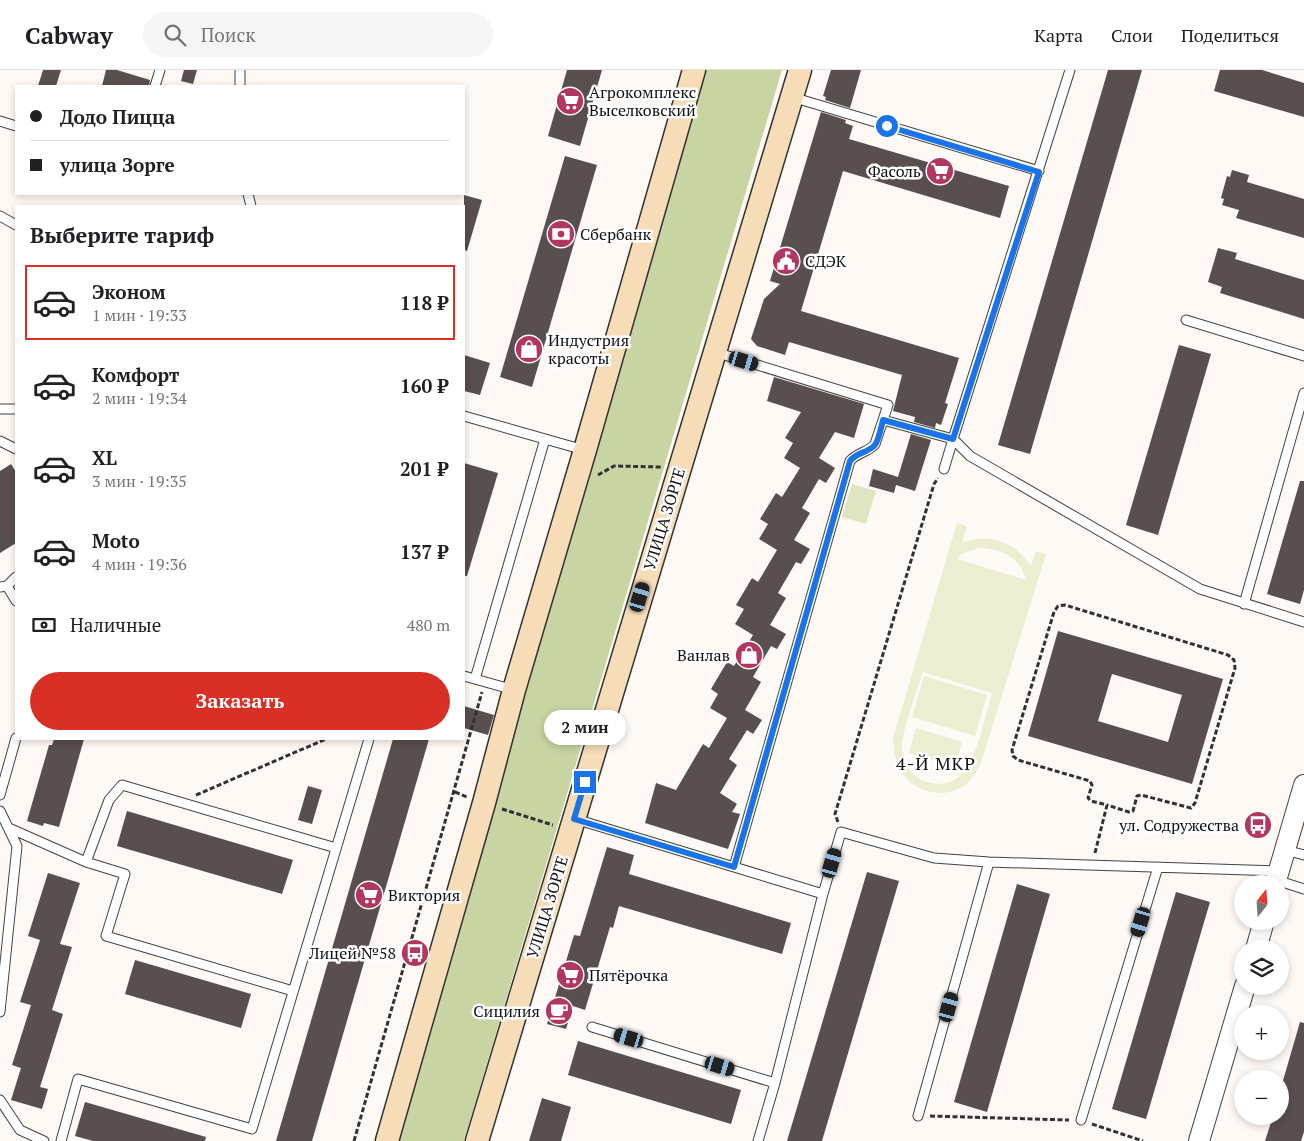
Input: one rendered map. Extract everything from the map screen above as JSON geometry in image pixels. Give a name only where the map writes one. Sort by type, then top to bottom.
[{"type":"main road","points":[[387,1141],[484,803],[514,690],[694,70]]},
{"type":"main road","name":"УЛИЦА ЗОРГЕ","points":[[477,1141],[800,70]]},
{"type":"street","points":[[1278,875],[1294,852],[1304,785]]},
{"type":"street","points":[[1199,1141],[1242,995]]},
{"type":"lane","points":[[155,85],[160,70]]},
{"type":"lane","points":[[240,70],[240,85]]},
{"type":"lane","points":[[944,469],[1070,70]]},
{"type":"lane","points":[[792,97],[1039,172]]},
{"type":"lane","points":[[0,121],[15,126]]},
{"type":"lane","points":[[0,216],[15,224]]},
{"type":"lane","points":[[1186,320],[1304,356]]},
{"type":"lane","points":[[715,352],[888,405],[876,444],[850,461],[734,867]]},
{"type":"lane","points":[[1244,604],[1304,393]]},
{"type":"lane","points":[[0,409],[15,408]]},
{"type":"lane","points":[[465,416],[545,439],[582,461]]},
{"type":"lane","points":[[883,420],[953,439],[970,456],[1200,589],[1304,622]]},
{"type":"lane","points":[[475,679],[545,439]]},
{"type":"lane","points":[[0,441],[15,448]]},
{"type":"lane","points":[[15,578],[4,587],[15,600]]},
{"type":"lane","points":[[465,676],[514,690]]},
{"type":"lane","points":[[0,795],[15,740]]},
{"type":"lane","points":[[61,1141],[78,1079],[252,1129],[369,740]]},
{"type":"lane","points":[[86,862],[109,800],[122,785],[336,848]]},
{"type":"lane","points":[[0,811],[17,846],[0,1012]]},
{"type":"lane","points":[[572,825],[734,867],[823,894]]},
{"type":"lane","points":[[9,828],[86,862],[125,874],[106,936],[293,992]]},
{"type":"lane","points":[[758,1141],[841,832],[934,858],[989,862],[1158,867],[1244,875]]},
{"type":"lane","points":[[918,1116],[989,862]]},
{"type":"lane","points":[[1082,1120],[1158,867]]},
{"type":"lane","points":[[1289,883],[1304,889]]},
{"type":"lane","points":[[592,1027],[775,1083]]},
{"type":"lane","points":[[0,1100],[20,1130],[40,1141]]},
{"type":"path","points":[[582,461],[596,476],[614,466],[680,468]]},
{"type":"path","points":[[841,832],[835,814],[934,484],[944,469]]},
{"type":"path","points":[[1066,605],[1228,655],[1234,660],[1235,668],[1195,803],[1191,808],[1141,795],[1137,796],[1133,810],[1129,812],[1107,805],[1091,801],[1088,798],[1092,785],[1090,781],[1018,760],[1013,756],[1012,750],[1054,612],[1058,606],[1066,605]]},
{"type":"path","points":[[354,1141],[485,682]]},
{"type":"path","points":[[179,802],[324,740]]},
{"type":"path","points":[[455,792],[484,803],[572,825]]},
{"type":"path","points":[[1092,866],[1107,805]]},
{"type":"path","points":[[918,1116],[1082,1120],[1143,1141]]},
{"type":"green space","points":[[705,70],[782,70],[464,1141],[397,1141]]},
{"type":"green space","points":[[852,484],[876,491],[866,524],[842,517]]},
{"type":"green space","points":[[957,523],[967,526],[962,543],[982,539],[1001,541],[1017,551],[1031,566],[1036,551],[1046,554],[981,763],[971,780],[955,791],[940,793],[923,790],[908,780],[902,773],[895,756],[893,738]],"holes":[[[978,548],[986,548],[1008,555],[1019,565],[1026,580],[957,559],[962,554]],[[923,672],[992,693],[982,730],[970,763],[956,779],[947,783],[936,784],[918,778],[908,768],[903,755],[902,742],[904,733]]]},
{"type":"green space","points":[[924,676],[987,695],[975,736],[912,717]]},
{"type":"green space","points":[[916,728],[962,742],[955,766],[909,753]]},
{"type":"building","points":[[43,70],[61,70],[56,85],[38,85]]},
{"type":"building","points":[[106,70],[117,70],[150,80],[149,85],[102,85]]},
{"type":"building","points":[[184,70],[197,70],[193,84],[181,81]]},
{"type":"building","points":[[567,70],[602,70],[580,146],[548,136]]},
{"type":"building","points":[[831,70],[861,70],[850,108],[825,100],[826,97],[823,96]]},
{"type":"building","points":[[1108,70],[1142,70],[1030,454],[998,445]]},
{"type":"building","points":[[1220,70],[1262,70],[1304,83],[1304,117],[1214,91]]},
{"type":"building","points":[[821,112],[846,120],[845,123],[853,126],[849,139],[1009,186],[1000,218],[843,171],[801,311],[959,358],[945,403],[948,404],[941,425],[936,423],[935,428],[914,422],[915,417],[893,411],[902,375],[789,342],[785,355],[757,346],[751,339],[764,299],[780,284],[770,281]]},
{"type":"building","points":[[565,156],[597,165],[532,387],[500,377]]},
{"type":"building","points":[[1232,170],[1249,175],[1247,182],[1304,199],[1304,238],[1236,218],[1239,210],[1222,205],[1224,199],[1221,198],[1227,176],[1230,177]]},
{"type":"building","points":[[464,195],[482,200],[467,251],[465,250]]},
{"type":"building","points":[[1218,248],[1237,253],[1235,259],[1304,280],[1304,319],[1220,293],[1222,287],[1208,282]]},
{"type":"building","points":[[1179,345],[1211,354],[1158,535],[1126,525]]},
{"type":"building","points":[[465,355],[490,363],[480,395],[465,391]]},
{"type":"building","points":[[774,377],[864,404],[854,438],[835,432],[819,458],[835,468],[826,483],[819,479],[802,508],[810,513],[794,540],[810,549],[801,564],[796,562],[778,593],[786,598],[770,625],[786,634],[777,649],[771,646],[753,677],[761,682],[745,710],[762,720],[753,734],[747,730],[729,759],[737,765],[720,793],[737,804],[732,812],[740,814],[728,849],[645,823],[656,783],[676,790],[703,744],[709,748],[727,718],[710,708],[718,694],[711,689],[727,662],[734,666],[753,635],[735,624],[744,609],[736,605],[752,578],[758,582],[777,550],[759,539],[768,524],[760,519],[776,493],[782,497],[800,468],[784,458],[793,443],[785,438],[801,412],[767,401]]},
{"type":"building","points":[[911,434],[931,440],[915,491],[896,485],[894,493],[869,486],[873,469],[898,477]]},
{"type":"building","points":[[465,463],[498,473],[467,576],[465,576]]},
{"type":"building","points":[[11,464],[15,470],[15,544],[0,553],[0,471]]},
{"type":"building","points":[[1300,481],[1304,481],[1304,590],[1300,604],[1267,594]]},
{"type":"building","points":[[1058,631],[1223,679],[1192,784],[1028,736]],"holes":[[[1112,674],[1182,695],[1168,742],[1098,721]]]},
{"type":"building","points":[[465,706],[494,715],[488,735],[465,728]]},
{"type":"building","points":[[54,740],[84,740],[59,827],[44,823],[43,826],[27,821],[49,745],[52,745]]},
{"type":"building","points":[[393,740],[429,740],[312,1141],[276,1141]]},
{"type":"building","points":[[308,786],[322,790],[312,824],[298,820]]},
{"type":"building","points":[[127,811],[293,860],[282,894],[117,846]]},
{"type":"building","points":[[607,847],[634,855],[629,874],[791,923],[782,954],[619,906],[613,928],[610,927],[585,1010],[573,1006],[566,1029],[547,1024],[574,935],[580,936]]},
{"type":"building","points":[[867,872],[899,881],[822,1141],[787,1141]]},
{"type":"building","points":[[48,873],[80,883],[60,944],[72,947],[52,1010],[63,1014],[40,1087],[48,1089],[42,1109],[11,1100],[21,1068],[12,1065],[31,1005],[20,1002],[40,940],[28,936]]},
{"type":"building","points":[[1017,884],[1050,894],[987,1112],[954,1102]]},
{"type":"building","points":[[1176,892],[1210,902],[1146,1119],[1112,1109]]},
{"type":"building","points":[[135,960],[251,994],[241,1028],[125,994]]},
{"type":"building","points":[[1300,1022],[1304,1023],[1304,1132],[1301,1141],[1265,1141],[1270,1125],[1289,1125],[1289,1070],[1286,1070]]},
{"type":"building","points":[[578,1041],[741,1090],[731,1124],[568,1075]]},
{"type":"building","points":[[542,1098],[571,1107],[561,1141],[529,1141]]},
{"type":"building","points":[[85,1102],[206,1137],[205,1141],[93,1141],[75,1136]]},
{"type":"place","name":"Агрокомплекс Выселковский","points":[[570,101]]},
{"type":"place","name":"Фасоль","points":[[940,171]]},
{"type":"place","name":"Сбербанк","points":[[561,234]]},
{"type":"place","name":"СДЭК","points":[[786,261]]},
{"type":"place","name":"Индустрия красоты","points":[[529,349]]},
{"type":"place","name":"Ванлав","points":[[749,655]]},
{"type":"place","name":"ул. Содружества","points":[[1258,825]]},
{"type":"place","name":"Виктория","points":[[369,895]]},
{"type":"place","name":"Лицей №58","points":[[415,953]]},
{"type":"place","name":"Пятёрочка","points":[[570,975]]},
{"type":"place","name":"Сицилия","points":[[559,1011]]},
{"type":"district","name":"4-Й МКР","points":[[936,763]]},
{"type":"route","points":[[585,782],[574,819],[734,867],[850,461],[876,444],[883,420],[953,439],[1039,172],[887,126]]}]
